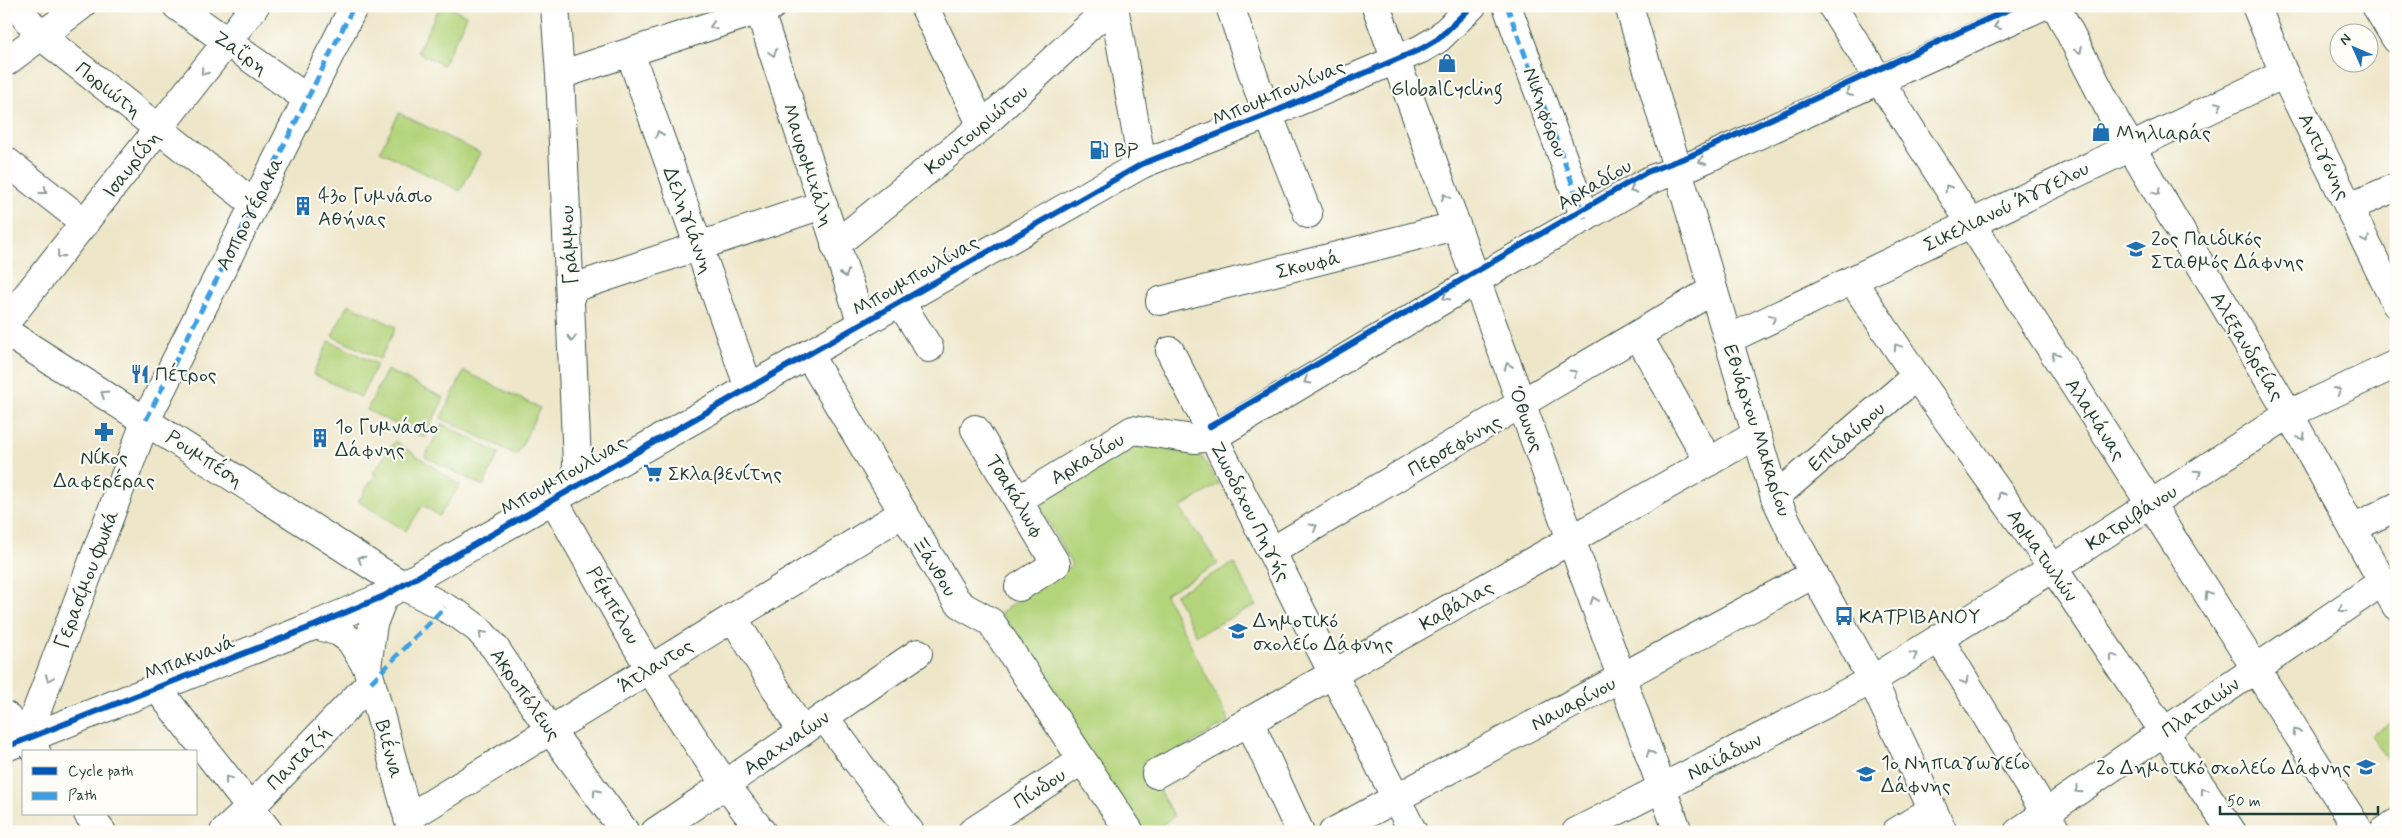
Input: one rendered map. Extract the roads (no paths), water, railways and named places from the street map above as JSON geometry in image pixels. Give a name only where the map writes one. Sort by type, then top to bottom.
[{"type":"street","name":"Ποριώτη","points":[[16,6],[41,36],[254,204]]},
{"type":"street","points":[[6,62],[81,6]]},
{"type":"street","name":"Ζαΐρη","points":[[176,6],[306,98]]},
{"type":"street","name":"Ισαυρίδη","points":[[6,322],[255,6]]},
{"type":"street","name":"Ασπρογέρακα","points":[[146,420],[306,98],[354,6]]},
{"type":"street","name":"Γράμμου","points":[[555,6],[560,75],[578,485]]},
{"type":"street","points":[[924,6],[982,126]]},
{"type":"street","points":[[1112,6],[1142,164]]},
{"type":"street","name":"Κουντουριώτου","points":[[835,245],[982,126],[1033,81],[1112,6]]},
{"type":"street","points":[[1230,6],[1308,214]]},
{"type":"street","name":"Όθωνος","points":[[1376,6],[1678,832]]},
{"type":"street","name":"Μπουμπουλίνας","points":[[393,591],[1142,164],[1269,114],[1395,60],[1438,39],[1472,6]]},
{"type":"street","name":"Νικηφόρου","points":[[1507,6],[1585,218]]},
{"type":"street","name":"Εθνάρχου Μακαρίου","points":[[1630,6],[1775,497],[1814,574],[1872,680],[1938,821]]},
{"type":"street","name":"Αλαμάνας","points":[[1832,6],[2360,832]]},
{"type":"street","name":"Αρκαδίου","points":[[1018,500],[1133,430],[1194,439],[1214,436],[1476,280],[1652,179],[1692,165],[2042,6]]},
{"type":"street","name":"Αλεξανδρείας","points":[[2056,6],[2131,147],[2289,414],[2396,606]]},
{"type":"street","name":"Αντιγόνης","points":[[2256,6],[2284,74],[2396,304]]},
{"type":"street","points":[[2376,6],[2396,39]]},
{"type":"street","points":[[560,75],[763,8]]},
{"type":"street","name":"Μαυρομιχάλη","points":[[763,8],[822,205],[862,324]]},
{"type":"street","name":"Δεληγιάννη","points":[[630,53],[749,388]]},
{"type":"street","name":"Σικελιανού Άγγελου","points":[[1729,339],[2284,74]]},
{"type":"street","points":[[6,161],[85,223]]},
{"type":"street","points":[[2350,207],[2396,186]]},
{"type":"street","points":[[570,290],[822,205]]},
{"type":"street","name":"Σκουφά","points":[[1160,301],[1455,226]]},
{"type":"street","name":"Αρματωλών","points":[[1852,280],[1916,376],[2053,568],[2232,832]]},
{"type":"street","name":"Περσεφόνης","points":[[1272,552],[1713,290]]},
{"type":"street","points":[[900,302],[929,348]]},
{"type":"street","name":"Ρουμπέση","points":[[6,332],[146,420],[393,591]]},
{"type":"street","points":[[1638,335],[1709,462]]},
{"type":"street","name":"Ζωοδόχου Πηγής","points":[[1170,351],[1413,832]]},
{"type":"street","name":"Ξάνθου","points":[[808,354],[956,600],[964,607],[991,622],[1130,832]]},
{"type":"street","name":"Κατριβάνου","points":[[1872,680],[1940,640],[2053,568],[2289,414],[2396,364]]},
{"type":"street","name":"Επιδαύρου","points":[[1775,497],[1916,376]]},
{"type":"street","name":"Γερασίμου Φωκά","points":[[23,746],[146,420]]},
{"type":"street","name":"Τσακάλωφ","points":[[975,429],[1056,564],[1019,587]]},
{"type":"street","name":"Καβάλας","points":[[1156,774],[1756,435]]},
{"type":"street","name":"Ρέμπελου","points":[[553,499],[650,668],[724,785],[762,832]]},
{"type":"street","points":[[2352,528],[2396,507]]},
{"type":"street","name":"Άτλαντος","points":[[410,825],[550,730],[903,513]]},
{"type":"street","name":"Ναυαρίνου","points":[[1333,832],[1814,574]]},
{"type":"street","name":"Πλαταιών","points":[[2018,832],[2051,822],[2164,732],[2382,582]]},
{"type":"street","name":"Μπακνανά","points":[[23,746],[157,688],[316,626],[393,591]]},
{"type":"street","name":"Βιέννα","points":[[369,674],[373,624],[393,591]]},
{"type":"street","name":"Ακροπόλεως","points":[[393,591],[459,615],[478,628],[495,648],[550,730],[625,832]]},
{"type":"street","points":[[733,617],[802,732]]},
{"type":"street","name":"Βιέννα","points":[[316,626],[339,632],[350,640],[369,674],[410,825]]},
{"type":"street","points":[[1940,640],[2051,822]]},
{"type":"street","name":"Αραχναίων","points":[[655,832],[918,653]]},
{"type":"street","name":"Πανταζή","points":[[224,832],[250,808],[369,674]]},
{"type":"street","name":"Ναϊάδων","points":[[1576,832],[1872,680]]},
{"type":"street","points":[[157,688],[269,832]]},
{"type":"street","points":[[6,716],[23,746]]},
{"type":"street","points":[[824,717],[910,832]]},
{"type":"street","points":[[1249,722],[1300,832]]},
{"type":"street","name":"Πίνδου","points":[[972,832],[1081,760]]},
{"type":"street","points":[[90,816],[102,832]]},
{"type":"street","points":[[1896,832],[1938,821]]},
{"type":"street","points":[[2384,832],[2396,824]]},
{"type":"place","name":"GlobalCycling","points":[[1447,63]]},
{"type":"place","name":"Μηλιαράς","points":[[2101,132]]},
{"type":"place","name":"BP","points":[[1099,150]]},
{"type":"place","name":"43ο Γυμνάσιο Αθήνας","points":[[303,206]]},
{"type":"place","name":"2ος Παιδικός Σταθμός Δάφνης","points":[[2136,249]]},
{"type":"place","name":"Πέτρος","points":[[140,374]]},
{"type":"place","name":"Νίκος Δαφερέρας","points":[[104,432]]},
{"type":"place","name":"1ο Γυμνάσιο Δάφνης","points":[[320,438]]},
{"type":"place","name":"Σκλαβενίτης","points":[[653,473]]},
{"type":"place","name":"ΚΑΤΡΙΒΑΝΟΥ","points":[[1844,616]]},
{"type":"place","name":"Δημοτικό σχολείο Δάφνης","points":[[1238,631]]},
{"type":"place","name":"2ο Δημοτικό σχολείο Δάφνης","points":[[2366,767]]},
{"type":"place","name":"1ο Νηπιαγωγείο Δάφνης","points":[[1866,774]]}]
